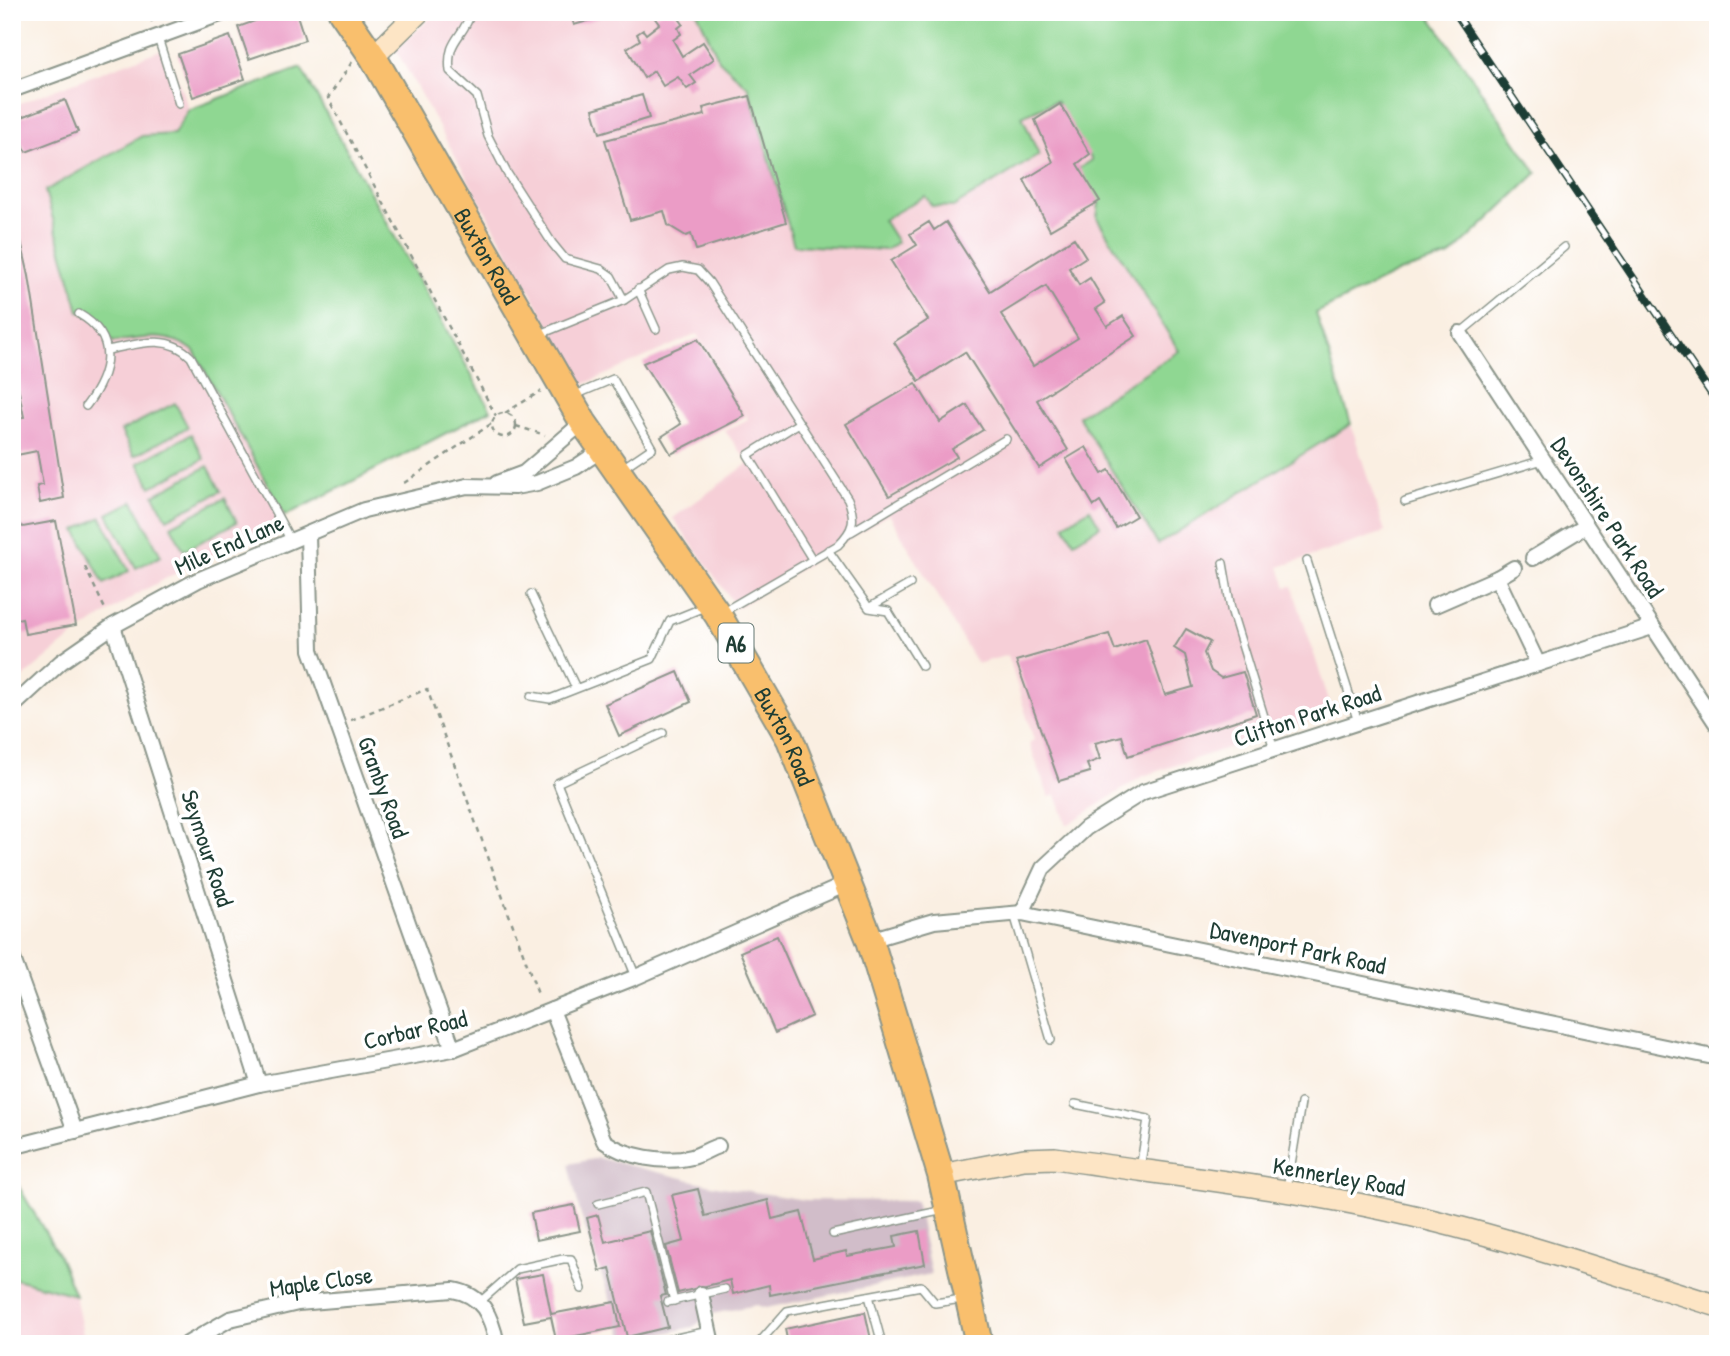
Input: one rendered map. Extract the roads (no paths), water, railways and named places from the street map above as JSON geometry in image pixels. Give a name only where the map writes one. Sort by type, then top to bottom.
[{"type":"highway","name":"Buxton Road","points":[[342,12],[368,51],[583,422],[714,610],[790,739],[870,940],[941,1175],[979,1344]]},
{"type":"street","points":[[12,90],[226,12]]},
{"type":"street","points":[[368,51],[419,12]]},
{"type":"street","name":"Devonshire Park Road","points":[[1460,333],[1718,726]]},
{"type":"street","name":"Mile End Lane","points":[[493,485],[524,473],[583,422]]},
{"type":"street","name":"Mile End Lane","points":[[12,707],[61,662],[113,626],[198,580],[364,510],[467,486],[515,487],[537,483],[576,467],[603,449]]},
{"type":"street","points":[[1533,558],[1586,526]]},
{"type":"street","name":"Granby Road","points":[[308,534],[311,650],[453,1049]]},
{"type":"street","points":[[1435,606],[1514,568]]},
{"type":"street","points":[[1497,578],[1538,664]]},
{"type":"street","name":"Seymour Road","points":[[113,626],[259,1084]]},
{"type":"street","name":"Clifton Park Road","points":[[1018,914],[1043,868],[1086,828],[1143,792],[1652,626]]},
{"type":"street","name":"Corbar Road","points":[[12,1147],[259,1084],[453,1049],[636,977],[849,883]]},
{"type":"street","name":"Davenport Park Road","points":[[870,940],[934,921],[1018,914],[1718,1058]]},
{"type":"street","points":[[12,956],[75,1131]]},
{"type":"street","points":[[549,1011],[604,1141],[617,1151],[663,1159],[691,1158],[718,1146]]},
{"type":"street","name":"Kennerley Road","points":[[941,1175],[1039,1158],[1286,1192],[1394,1211],[1471,1230],[1718,1306]]},
{"type":"street","name":"Maple Close","points":[[187,1344],[230,1320],[298,1303],[442,1291],[475,1297]]},
{"type":"street","points":[[701,1294],[711,1337]]},
{"type":"street","points":[[475,1297],[497,1344]]},
{"type":"lane","points":[[471,12],[467,25],[450,46],[450,71],[477,96],[488,136],[507,173],[552,243],[565,258],[601,269],[611,276],[624,300]]},
{"type":"lane","points":[[158,38],[179,104]]},
{"type":"lane","points":[[1460,333],[1564,247]]},
{"type":"lane","points":[[534,336],[624,300],[669,270],[683,267],[698,270],[709,282],[848,499],[855,516],[851,532]]},
{"type":"lane","points":[[638,289],[656,329]]},
{"type":"lane","points":[[79,314],[99,328],[108,350],[103,374],[86,406]]},
{"type":"lane","points":[[108,350],[161,341],[183,349],[191,357],[291,542]]},
{"type":"lane","points":[[564,388],[613,379],[652,447],[617,471]]},
{"type":"lane","points":[[799,423],[750,452],[749,459],[812,559]]},
{"type":"lane","points":[[531,696],[550,699],[652,659],[670,621],[714,610],[812,559],[851,532],[1006,439]]},
{"type":"lane","points":[[1405,501],[1543,460]]},
{"type":"lane","points":[[828,550],[869,608],[888,611],[922,666]]},
{"type":"lane","points":[[1307,561],[1358,722]]},
{"type":"lane","points":[[1223,564],[1231,609],[1274,749]]},
{"type":"lane","points":[[869,608],[910,583]]},
{"type":"lane","points":[[531,594],[576,688]]},
{"type":"lane","points":[[636,977],[557,783],[663,733]]},
{"type":"lane","points":[[1018,914],[1051,1040]]},
{"type":"lane","points":[[1286,1192],[1301,1103]]},
{"type":"lane","points":[[1075,1104],[1148,1119],[1140,1171]]},
{"type":"lane","points":[[598,1204],[646,1192],[671,1301],[725,1289]]},
{"type":"lane","points":[[833,1234],[948,1209]]},
{"type":"lane","points":[[475,1297],[517,1269],[563,1259],[571,1259],[582,1289]]},
{"type":"lane","points":[[758,1344],[786,1311],[921,1286],[935,1303],[969,1297]]},
{"type":"lane","points":[[869,1296],[882,1344]]},
{"type":"lane","points":[[648,1344],[711,1337]]},
{"type":"railway","points":[[1455,12],[1718,404]]}]
